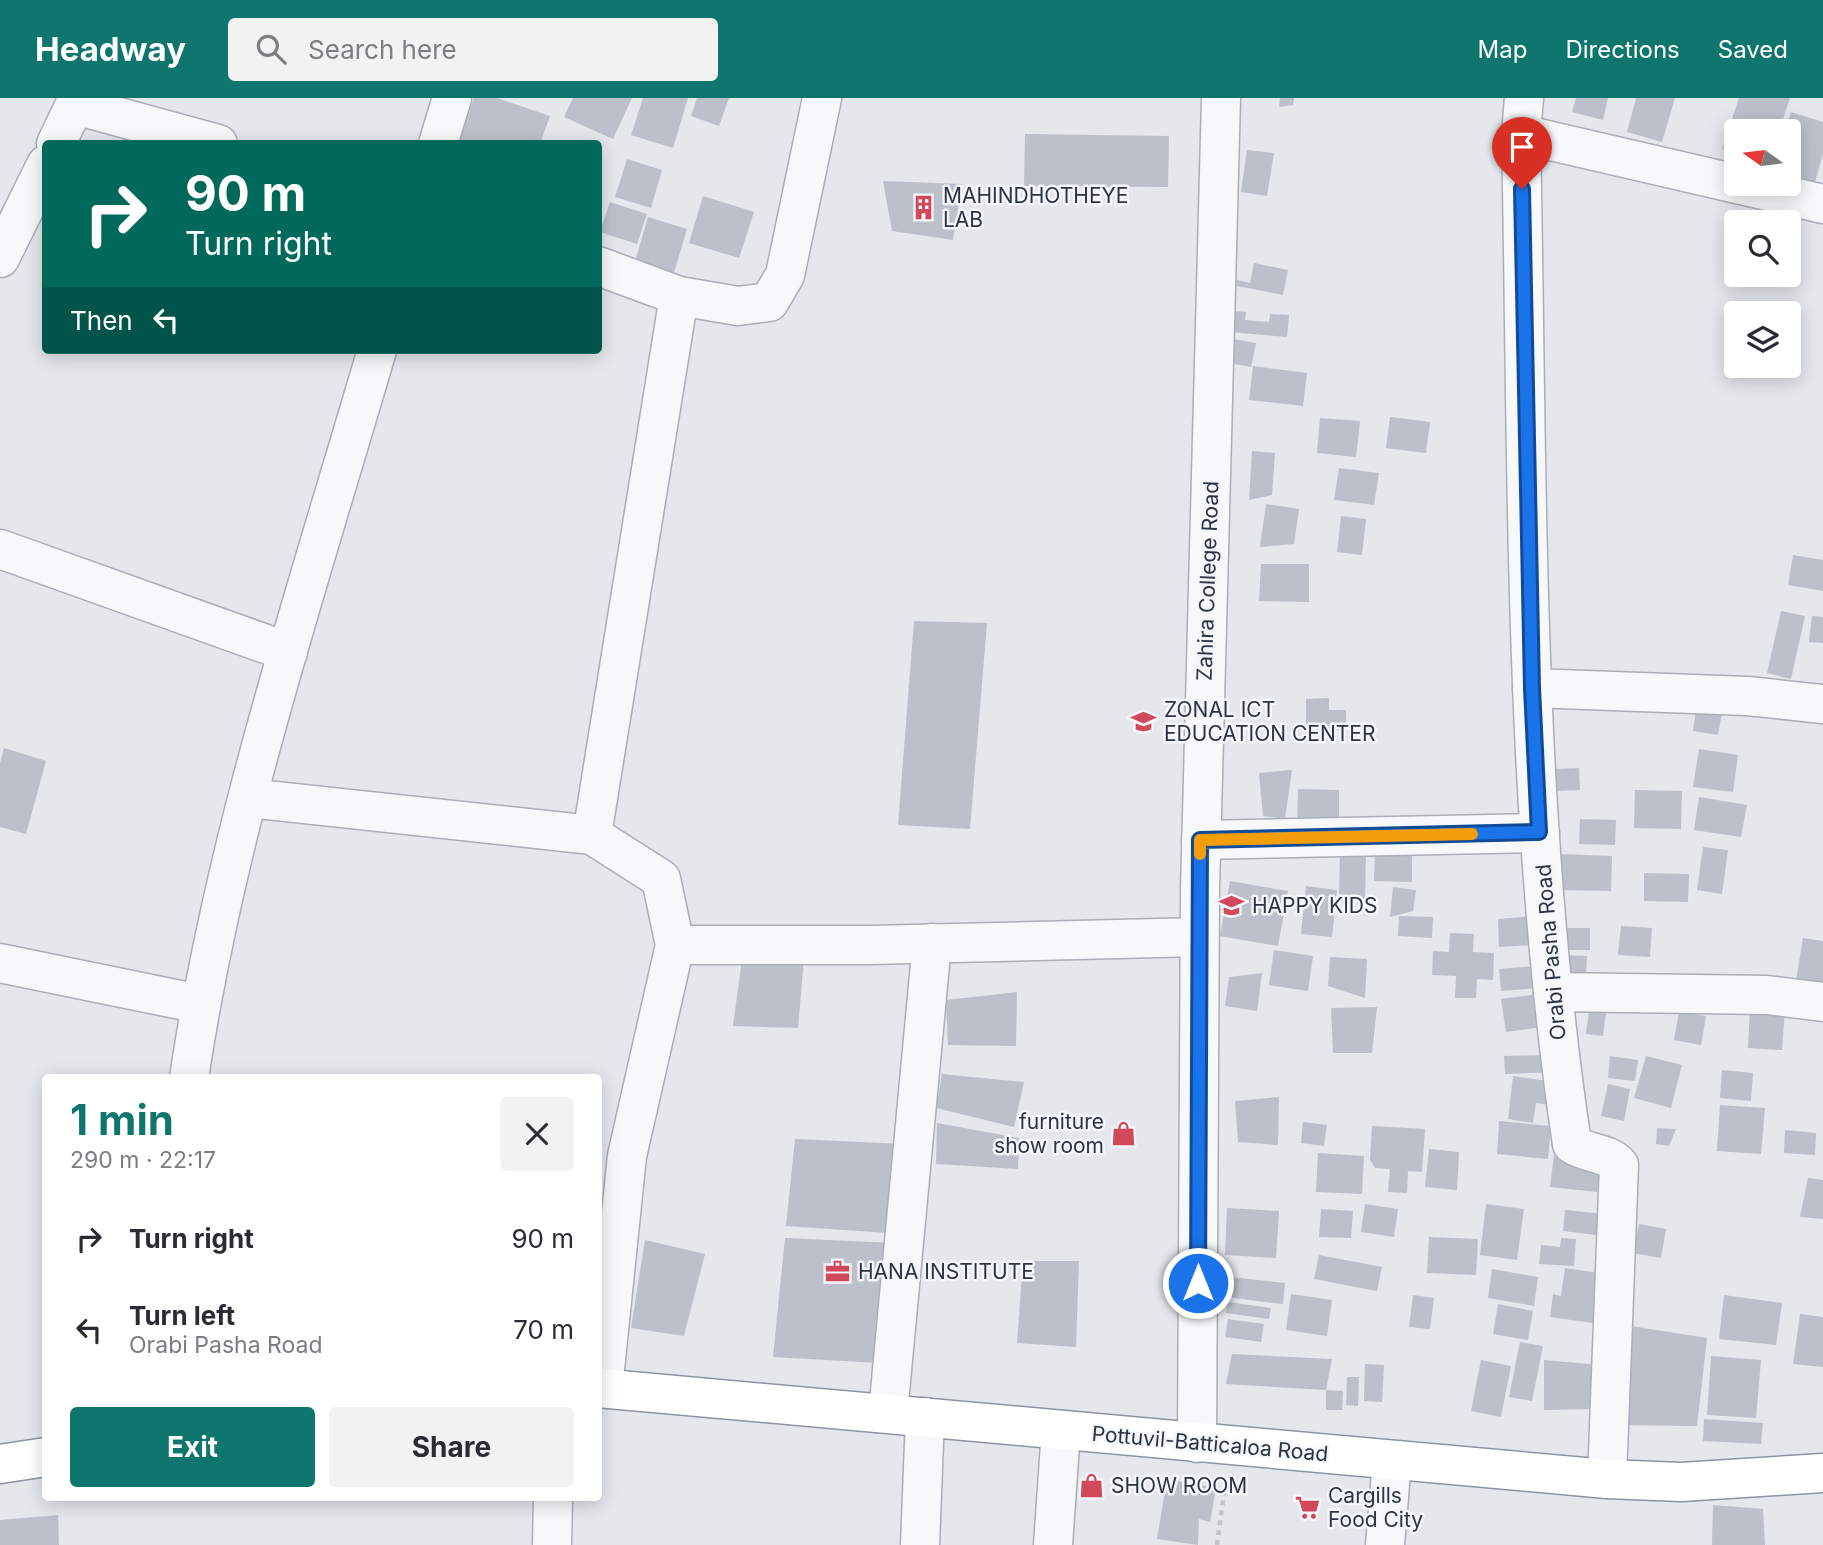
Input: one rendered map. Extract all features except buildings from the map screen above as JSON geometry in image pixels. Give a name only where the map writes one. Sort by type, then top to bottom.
[{"type":"highway","name":"Pottuvil-Batticaloa Road","points":[[602,1388],[1607,1479],[1681,1482],[1823,1473]]},
{"type":"highway","points":[[0,1464],[42,1458]]},
{"type":"street","points":[[439,140],[453,98]]},
{"type":"street","points":[[602,267],[679,296],[738,306],[769,302],[785,275],[821,98]]},
{"type":"street","name":"Zahira College Road","points":[[1213,1444],[1199,936],[1221,98]]},
{"type":"street","points":[[58,140],[76,101],[205,140]]},
{"type":"street","points":[[1522,116],[1823,204]]},
{"type":"street","name":"Orabi Pasha Road","points":[[1522,116],[1532,688],[1539,832],[1553,992],[1572,1144],[1580,1150],[1614,1159],[1619,1165],[1607,1479]]},
{"type":"street","points":[[0,258],[42,173]]},
{"type":"street","points":[[592,835],[679,296]]},
{"type":"street","points":[[190,1074],[200,1004],[248,798],[376,354]]},
{"type":"street","points":[[0,549],[288,652]]},
{"type":"street","points":[[1532,688],[1747,696],[1823,704]]},
{"type":"street","points":[[248,798],[592,835],[661,879],[675,945],[627,1156],[602,1379]]},
{"type":"street","points":[[1200,840],[1539,832]]},
{"type":"street","points":[[675,945],[932,943],[1199,936]]},
{"type":"street","points":[[887,1413],[932,943]]},
{"type":"street","points":[[0,963],[200,1004]]},
{"type":"street","points":[[1553,992],[1767,995],[1823,1002]]},
{"type":"street","points":[[920,1545],[925,1417]]},
{"type":"street","points":[[1053,1545],[1061,1430]]},
{"type":"street","points":[[1385,1545],[1392,1461]]},
{"type":"street","points":[[551,1545],[552,1501]]},
{"type":"path","points":[[1213,1444],[1217,1545]]},
{"type":"slow traffic","points":[[1200,854],[1200,840],[1472,834]]},
{"type":"place","name":"MAHINDHOTHEYE LAB","points":[[923,208]]},
{"type":"place","name":"ZONAL ICT EDUCATION CENTER","points":[[1144,722]]},
{"type":"place","name":"HAPPY KIDS","points":[[1232,906]]},
{"type":"place","name":"furniture show room","points":[[1124,1134]]},
{"type":"place","name":"HANA INSTITUTE","points":[[838,1272]]},
{"type":"place","name":"SHOW ROOM","points":[[1091,1486]]},
{"type":"place","name":"Cargills Food City","points":[[1308,1508]]},
{"type":"route","points":[[1198,1283],[1200,840],[1539,832],[1532,688],[1522,189]]}]
